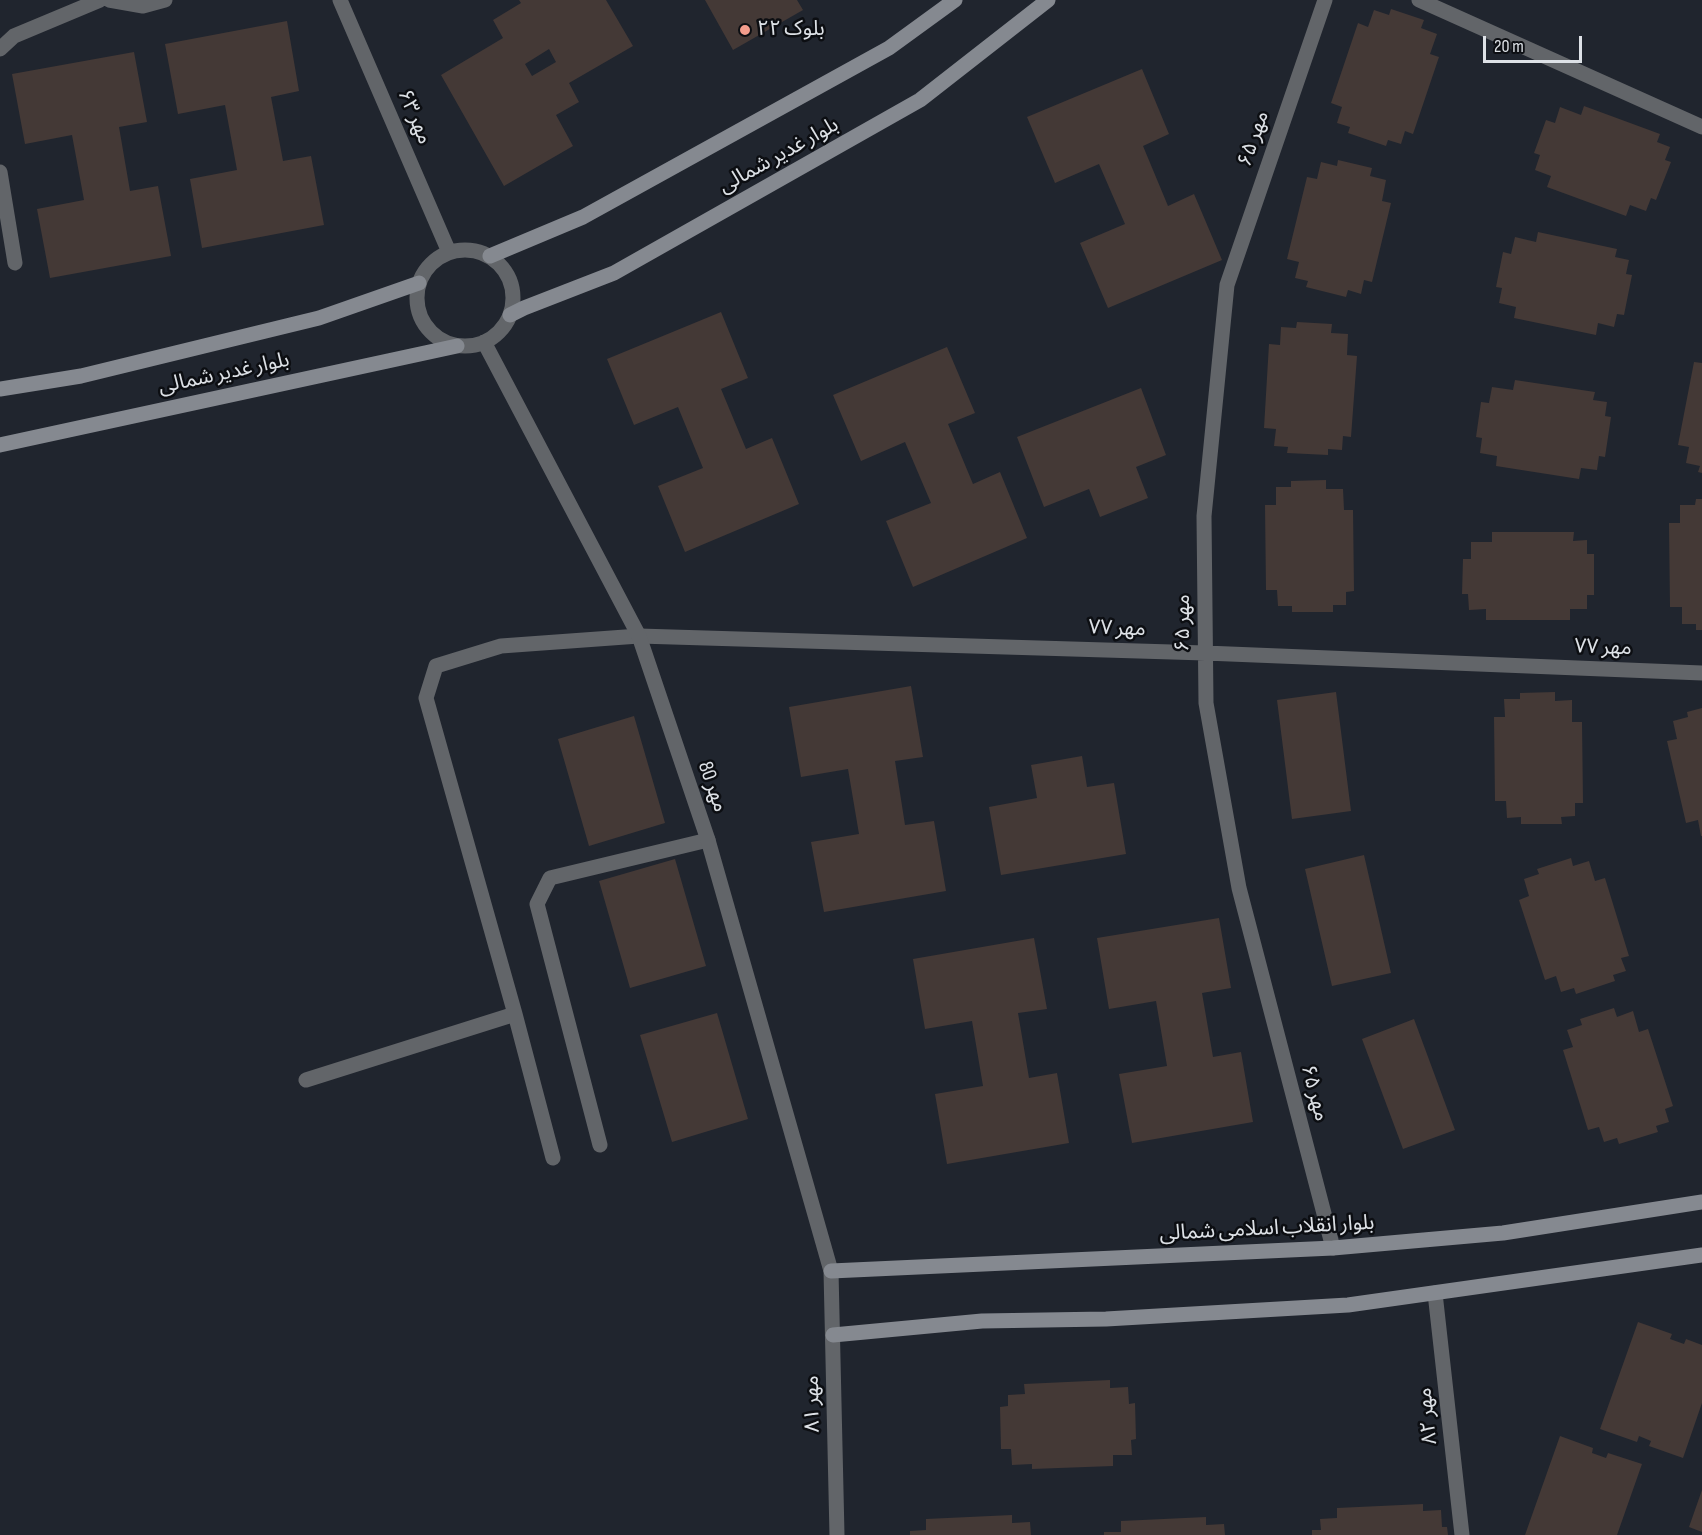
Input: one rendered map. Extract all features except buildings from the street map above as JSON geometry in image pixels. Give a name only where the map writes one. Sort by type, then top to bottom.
[{"type":"main road","name":"بلوار غدیر شمالی","points":[[490,256],[583,217],[869,60],[955,0]]},
{"type":"main road","name":"بلوار غدیر شمالی","points":[[510,315],[614,273],[920,100],[1048,0]]},
{"type":"main road","name":"بلوار غدیر شمالی","points":[[0,388],[81,376],[319,318],[419,283]]},
{"type":"main road","name":"بلوار غدیر شمالی","points":[[0,445],[457,346]]},
{"type":"main road","name":"بلوار انقلاب اسلامی شمالی","points":[[831,1271],[1333,1248],[1503,1233],[1702,1202]]},
{"type":"main road","points":[[833,1335],[982,1321],[1106,1318],[1348,1305],[1702,1255]]},
{"type":"street","points":[[0,49],[14,36],[100,0]]},
{"type":"street","points":[[109,0],[143,6],[165,0]]},
{"type":"street","name":"مهر ۶۳","points":[[340,0],[449,252]]},
{"type":"street","name":"مهر ۶۵","points":[[1325,0],[1227,285],[1204,516],[1206,703],[1239,888],[1333,1248]]},
{"type":"street","points":[[1419,0],[1702,127]]},
{"type":"street","points":[[0,172],[15,263]]},
{"type":"street","points":[[470,250],[490,256],[502,267],[511,282],[513,298],[510,315],[500,332],[484,342],[457,346],[438,338],[424,323],[417,304],[419,283],[430,264],[449,252],[470,250]]},
{"type":"street","name":"مهر 80","points":[[484,342],[639,636],[708,840],[831,1271]]},
{"type":"street","name":"مهر ۷۷","points":[[515,1014],[426,698],[436,666],[501,646],[639,636],[1205,653],[1702,673]]},
{"type":"street","points":[[600,1145],[537,904],[550,879],[708,840]]},
{"type":"street","points":[[306,1080],[515,1014],[553,1158]]},
{"type":"street","name":"مهر ۸۱","points":[[831,1271],[837,1535]]},
{"type":"street","name":"مهر ۸۲","points":[[1435,1293],[1462,1535]]},
{"type":"place","name":"بلوک ۲۲","points":[[745,30]]}]
